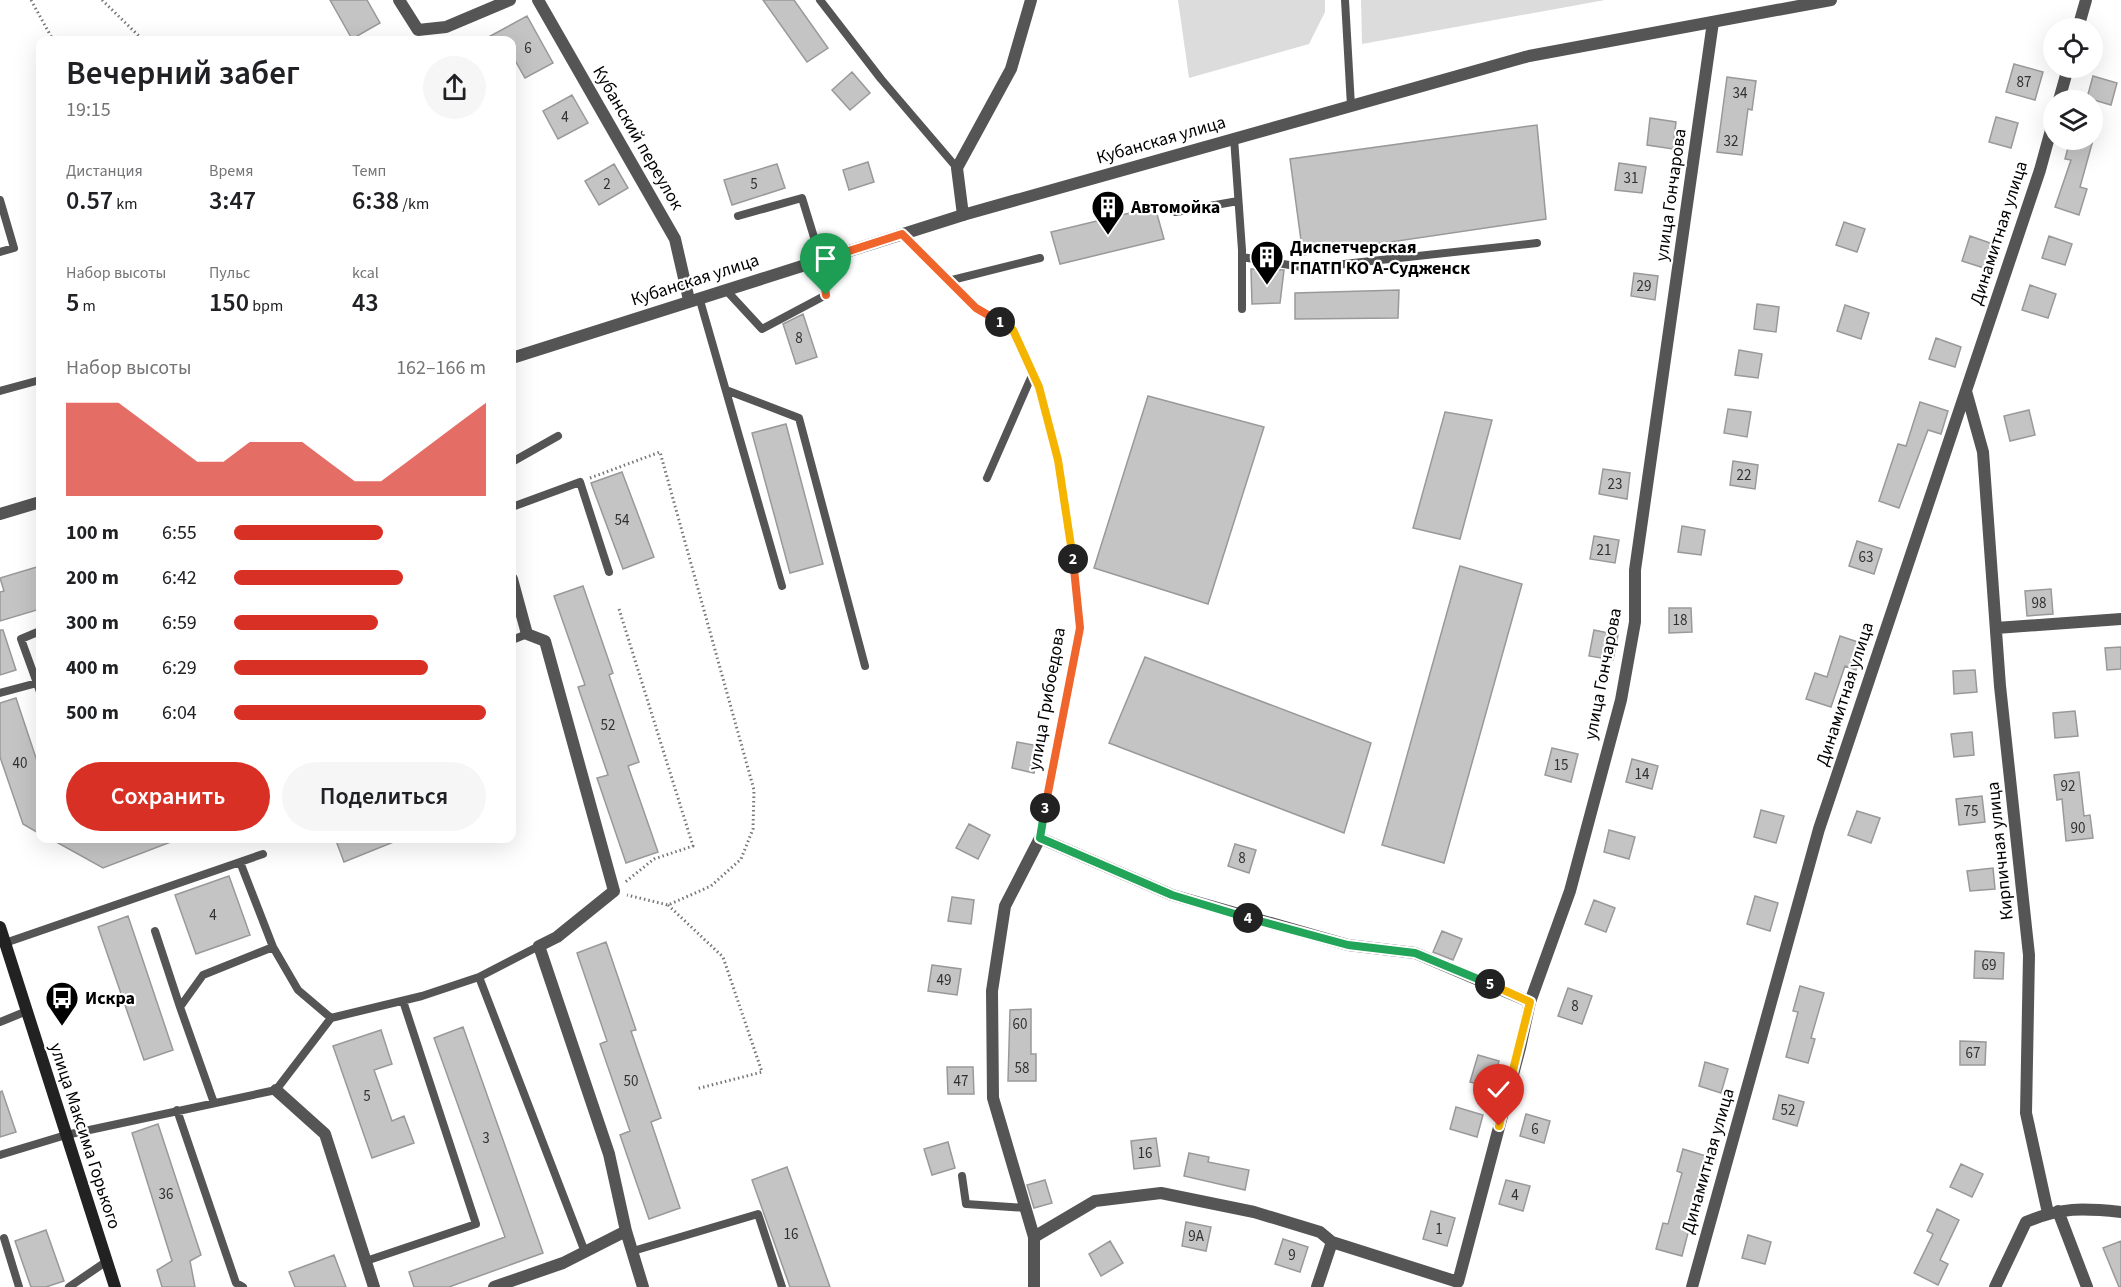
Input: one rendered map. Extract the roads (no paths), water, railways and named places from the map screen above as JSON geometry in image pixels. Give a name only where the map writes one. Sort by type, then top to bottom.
[{"type":"main road","name":"улица Максима Горького","points":[[0,927],[115,1287]]},
{"type":"street","points":[[399,0],[421,35],[510,0]]},
{"type":"street","name":"Кубанский переулок","points":[[538,0],[675,239],[694,299]]},
{"type":"street","points":[[963,215],[957,168],[1011,69],[1031,0]]},
{"type":"street","name":"Кубанская улица","points":[[516,357],[963,215],[1529,56],[1831,0]]},
{"type":"street","points":[[2081,18],[2086,0]]},
{"type":"street","name":"улица Гончарова","points":[[1332,1242],[1458,1282],[1530,1002],[1570,891],[1621,700],[1635,622],[1635,570],[1713,22]]},
{"type":"street","name":"Динамитная улица","points":[[1692,1287],[1819,829],[2045,150]]},
{"type":"street","name":"Кирпичная улица","points":[[1966,391],[1983,452],[1996,628],[2029,955],[2026,1113],[2053,1212],[2087,1287]]},
{"type":"street","points":[[0,514],[36,503]]},
{"type":"street","points":[[516,594],[527,634],[545,641],[614,891],[556,937],[539,946],[609,1154],[626,1231],[643,1287]]},
{"type":"street","points":[[1996,628],[2121,619]]},
{"type":"street","points":[[1040,838],[1172,895],[1348,945],[1415,953],[1530,1002]]},
{"type":"street","name":"улица Грибоедова","points":[[1034,1287],[1034,1237],[993,1098],[992,991],[1005,906],[1040,838]]},
{"type":"street","points":[[276,1090],[325,1134],[374,1287]]},
{"type":"street","points":[[1034,1237],[1095,1201],[1161,1193],[1254,1212],[1320,1232],[1332,1242],[1317,1287]]},
{"type":"street","points":[[1995,1287],[2026,1222],[2053,1212],[2074,1208],[2121,1212]]},
{"type":"street","points":[[494,1287],[563,1263],[626,1231]]},
{"type":"lane","points":[[820,0],[881,79],[957,168]]},
{"type":"lane","points":[[1345,0],[1351,106]]},
{"type":"lane","points":[[1234,138],[1242,257],[1242,309]]},
{"type":"lane","points":[[725,289],[762,329],[826,295],[821,260],[802,198],[738,216]]},
{"type":"lane","points":[[0,200],[14,248],[0,252]]},
{"type":"lane","points":[[1176,212],[1238,201]]},
{"type":"lane","name":"улица Грибоедова","points":[[902,234],[976,308],[1013,330],[1039,387],[1058,460],[1071,540],[1080,628],[1040,838]]},
{"type":"lane","points":[[1242,257],[1307,268],[1537,243]]},
{"type":"lane","points":[[948,281],[1040,258]]},
{"type":"lane","points":[[694,299],[726,390],[782,585]]},
{"type":"lane","points":[[987,478],[1033,373]]},
{"type":"lane","points":[[0,391],[36,381]]},
{"type":"lane","points":[[726,390],[799,418],[865,666]]},
{"type":"lane","points":[[516,460],[558,436]]},
{"type":"lane","points":[[516,506],[580,482],[609,572]]},
{"type":"lane","points":[[36,633],[21,639],[36,680]]},
{"type":"lane","points":[[516,638],[527,634]]},
{"type":"lane","points":[[0,693],[36,683]]},
{"type":"lane","points":[[5,944],[263,854]]},
{"type":"lane","points":[[240,862],[273,947],[298,990],[331,1018]]},
{"type":"lane","points":[[155,932],[214,1103]]},
{"type":"lane","points":[[0,1155],[66,1135],[276,1090],[331,1018],[403,1001],[479,977],[539,946]]},
{"type":"lane","points":[[180,1007],[203,975],[273,947]]},
{"type":"lane","points":[[479,977],[585,1252]]},
{"type":"lane","points":[[366,1261],[476,1224],[403,1001]]},
{"type":"lane","points":[[0,1022],[27,1011]]},
{"type":"lane","points":[[177,1110],[236,1283],[243,1287]]},
{"type":"lane","points":[[962,1176],[966,1204],[1026,1208]]},
{"type":"lane","points":[[633,1251],[758,1214],[782,1287]]},
{"type":"lane","points":[[4,1238],[20,1287]]},
{"type":"lane","points":[[69,1287],[107,1262]]},
{"type":"place","name":"Автомойка","points":[[1108,236]]},
{"type":"place","name":"Диспетчерская ГПАТП КО А-Судженск","points":[[1267,286]]},
{"type":"place","name":"Искра","points":[[62,1027]]}]
